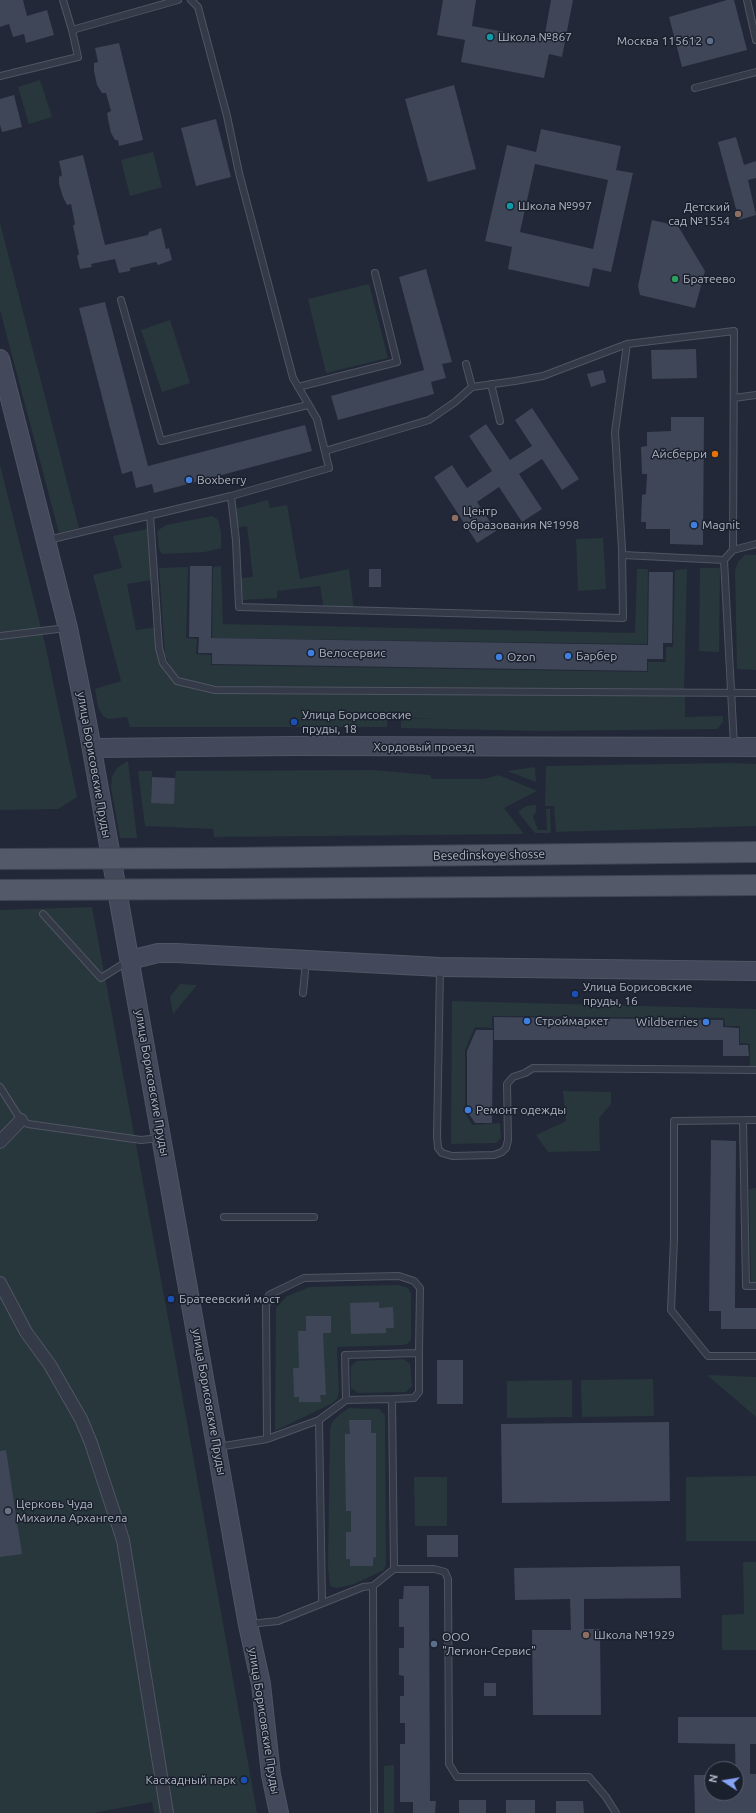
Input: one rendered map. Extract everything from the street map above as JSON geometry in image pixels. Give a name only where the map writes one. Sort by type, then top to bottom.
[{"type":"main road","name":"улица Борисовские Пруды","points":[[0,359],[68,628],[92,748],[248,1625],[261,1684],[278,1813]]},
{"type":"main road","name":"Хордовый проезд","points":[[92,748],[294,746],[756,747]]},
{"type":"main road","name":"Besedinskoye shosse","points":[[0,859],[756,852]]},
{"type":"main road","points":[[0,890],[756,885]]},
{"type":"main road","points":[[721,886],[756,894]]},
{"type":"main road","points":[[130,960],[158,953],[176,953],[440,967],[756,971]]},
{"type":"street","points":[[0,1142],[21,1120]]},
{"type":"street","points":[[0,1283],[26,1332],[50,1365],[81,1419],[91,1443],[123,1540],[167,1813]]},
{"type":"lane","points":[[0,76],[78,57],[63,0]]},
{"type":"lane","points":[[72,30],[178,0]]},
{"type":"lane","points":[[46,540],[231,496],[329,468],[317,419],[293,378],[239,173],[227,116],[198,7],[191,0]]},
{"type":"lane","points":[[747,0],[756,40]]},
{"type":"lane","points":[[695,88],[756,72]]},
{"type":"lane","points":[[298,387],[397,362],[375,273]]},
{"type":"lane","points":[[120,300],[161,441],[308,405]]},
{"type":"lane","points":[[324,451],[429,420],[455,402],[472,387],[542,376],[627,344],[734,331],[733,550]]},
{"type":"lane","points":[[231,496],[236,541],[238,607],[623,618],[623,555],[615,432],[627,344]]},
{"type":"lane","points":[[466,364],[472,387]]},
{"type":"lane","points":[[491,384],[500,421]]},
{"type":"lane","points":[[734,398],[756,395]]},
{"type":"lane","points":[[150,515],[159,648],[162,663],[177,681],[215,690],[756,693]]},
{"type":"lane","points":[[734,747],[724,560],[733,550],[756,544]]},
{"type":"lane","points":[[623,555],[724,560]]},
{"type":"lane","points":[[0,636],[68,628]]},
{"type":"lane","points":[[43,914],[101,978],[130,960]]},
{"type":"lane","points":[[303,993],[306,960]]},
{"type":"lane","points":[[440,967],[437,1136],[438,1148],[442,1153],[452,1156],[494,1155],[502,1152],[506,1148],[508,1140],[507,1084],[513,1077],[525,1073],[533,1068],[756,1070]]},
{"type":"lane","points":[[0,1087],[21,1120],[42,1127],[141,1140],[162,1138]]},
{"type":"lane","points":[[743,1120],[746,1286],[756,1286]]},
{"type":"lane","points":[[756,1120],[674,1121],[674,1239],[671,1310],[708,1356],[756,1356]]},
{"type":"lane","points":[[224,1217],[314,1217]]},
{"type":"lane","points":[[217,1447],[267,1439],[318,1420],[346,1400],[414,1398],[419,1392],[420,1288],[414,1281],[399,1276],[304,1278],[269,1295],[266,1306],[267,1439]]},
{"type":"lane","points":[[346,1400],[345,1355],[419,1353]]},
{"type":"lane","points":[[392,1399],[394,1569]]},
{"type":"lane","points":[[318,1420],[322,1603]]},
{"type":"lane","points":[[248,1625],[278,1620],[363,1587],[373,1586],[394,1569],[434,1569],[445,1572],[448,1580],[449,1764],[457,1777],[589,1777],[606,1797],[616,1813]]},
{"type":"lane","points":[[373,1586],[374,1813]]},
{"type":"shaded area","points":[[40,80],[52,117],[29,124],[18,87]]},
{"type":"shaded area","points":[[153,152],[162,187],[130,196],[121,160]]},
{"type":"shaded area","points":[[0,223],[79,528],[59,533],[0,310]]},
{"type":"shaded area","points":[[369,284],[388,358],[326,373],[308,299]]},
{"type":"shaded area","points":[[170,320],[190,383],[162,392],[141,330]]},
{"type":"shaded area","points":[[0,465],[46,648],[77,797],[58,809],[0,810]]},
{"type":"shaded area","points":[[268,500],[270,508],[287,505],[300,579],[349,569],[354,611],[324,610],[320,586],[277,591],[277,598],[243,600],[241,578],[253,577],[247,526],[236,528],[234,509]]},
{"type":"shaded area","points":[[212,516],[217,519],[219,523],[221,548],[205,552],[162,554],[159,549],[157,531],[166,525]]},
{"type":"shaded area","points":[[147,529],[151,580],[127,584],[136,630],[157,627],[163,663],[177,681],[215,690],[685,693],[685,717],[723,716],[723,722],[717,729],[541,731],[401,728],[401,719],[435,718],[387,718],[387,727],[130,727],[127,717],[108,719],[103,716],[98,707],[95,689],[121,681],[93,575],[122,568],[113,536]]},
{"type":"shaded area","points":[[603,538],[606,589],[578,591],[576,539]]},
{"type":"shaded area","points":[[745,555],[756,555],[756,670],[737,669],[735,570],[738,562]]},
{"type":"shaded area","points":[[221,566],[223,624],[635,633],[637,569],[648,569],[647,644],[212,638],[213,567]]},
{"type":"shaded area","points":[[188,567],[186,638],[197,639],[196,654],[211,655],[211,665],[648,672],[648,662],[666,662],[666,647],[673,647],[675,570],[687,569],[684,691],[215,689],[181,679],[171,667],[165,655],[159,568]]},
{"type":"shaded area","points":[[700,568],[720,568],[719,652],[699,651]]},
{"type":"shaded area","points":[[128,761],[137,838],[120,838],[111,787],[112,776],[118,767]]},
{"type":"shaded area","points":[[730,763],[756,764],[756,826],[556,832],[554,806],[545,806],[546,766]]},
{"type":"shaded area","points":[[535,767],[536,782],[507,771]]},
{"type":"shaded area","points":[[373,770],[430,775],[432,779],[484,779],[499,775],[537,791],[504,808],[524,834],[214,837],[213,829],[145,826],[138,771],[152,771],[151,802],[175,778],[176,771]]},
{"type":"shaded area","points":[[536,805],[536,812],[533,816],[538,830],[547,830],[546,809],[550,809],[551,833],[535,833],[518,812],[526,806]]},
{"type":"shaded area","points":[[92,907],[172,1339],[257,1813],[154,1813],[152,1802],[93,1813],[0,1813],[0,910]]},
{"type":"shaded area","points":[[180,984],[197,985],[173,1014],[170,997]]},
{"type":"shaded area","points":[[452,1001],[756,1009],[756,1068],[750,1068],[750,1044],[740,1043],[740,1026],[725,1026],[724,1018],[492,1016],[492,1028],[475,1027],[465,1050],[465,1112],[472,1125],[500,1123],[501,1138],[496,1143],[451,1144]]},
{"type":"shaded area","points":[[563,1091],[611,1092],[611,1104],[599,1118],[600,1151],[548,1152],[536,1135],[566,1121]]},
{"type":"shaded area","points":[[756,1188],[756,1285],[751,1285],[749,1189]]},
{"type":"shaded area","points":[[398,1285],[408,1288],[411,1294],[411,1340],[407,1344],[402,1345],[337,1347],[339,1392],[337,1399],[331,1404],[275,1431],[276,1308],[287,1296],[310,1287]]},
{"type":"shaded area","points":[[404,1359],[410,1364],[412,1386],[406,1392],[358,1393],[351,1388],[351,1366],[357,1361]]},
{"type":"shaded area","points":[[707,1375],[756,1377],[756,1417]]},
{"type":"shaded area","points":[[653,1379],[654,1416],[582,1417],[581,1380]]},
{"type":"shaded area","points":[[572,1380],[572,1417],[507,1418],[507,1381]]},
{"type":"shaded area","points":[[349,1408],[379,1409],[385,1415],[386,1565],[384,1570],[354,1584],[337,1588],[330,1586],[328,1567],[330,1429],[332,1422]]},
{"type":"shaded area","points":[[756,1476],[756,1541],[686,1541],[686,1477]]},
{"type":"shaded area","points":[[414,1477],[447,1477],[447,1526],[415,1526]]},
{"type":"shaded area","points":[[743,1562],[756,1562],[756,1650],[722,1650],[722,1615],[744,1614]]},
{"type":"shaded area","points":[[394,1765],[394,1813],[384,1813],[384,1766]]},
{"type":"building","points":[[0,0],[23,0],[27,16],[47,10],[54,35],[26,43],[24,34],[13,37],[9,24],[0,27]]},
{"type":"building","name":"Школа №867","points":[[443,0],[476,0],[472,26],[544,39],[551,0],[573,0],[562,57],[549,54],[544,78],[461,62],[465,40],[437,35]]},
{"type":"building","points":[[727,0],[734,0],[747,50],[682,67],[669,17]]},
{"type":"building","points":[[119,43],[143,140],[119,146],[118,140],[115,140],[111,133],[107,113],[111,111],[106,93],[102,93],[97,85],[94,63],[98,62],[95,48]]},
{"type":"building","points":[[454,85],[476,169],[428,182],[405,99]]},
{"type":"building","points":[[14,95],[22,127],[2,132],[0,125],[0,99]]},
{"type":"building","points":[[216,119],[231,177],[196,186],[181,128]]},
{"type":"building","name":"Школа №997","points":[[541,129],[621,146],[616,170],[633,173],[611,272],[593,268],[589,287],[508,269],[512,247],[485,241],[507,145],[536,152]],"holes":[[[535,164],[608,180],[593,249],[520,232]]]},
{"type":"building","points":[[736,137],[744,165],[756,161],[756,178],[748,180],[756,215],[739,220],[718,142]]},
{"type":"building","points":[[83,155],[105,245],[148,235],[149,232],[161,228],[166,249],[169,248],[172,260],[158,265],[156,262],[130,268],[130,271],[119,273],[115,259],[91,264],[92,267],[80,269],[77,256],[79,254],[73,226],[75,224],[71,204],[67,205],[59,184],[59,177],[62,175],[59,161]]},
{"type":"building","points":[[652,220],[678,226],[705,271],[695,308],[640,295],[638,286]]},
{"type":"building","points":[[426,269],[452,362],[442,364],[446,378],[431,382],[434,394],[338,420],[331,396],[424,370],[399,277]]},
{"type":"building","points":[[105,302],[148,466],[305,425],[312,451],[154,493],[152,484],[136,488],[132,471],[122,474],[79,308]]},
{"type":"building","points":[[696,349],[697,378],[652,379],[651,350]]},
{"type":"building","points":[[603,370],[606,382],[591,387],[587,374]]},
{"type":"building","points":[[532,408],[579,479],[562,490],[542,459],[519,474],[542,509],[522,522],[499,487],[477,502],[496,531],[477,543],[434,477],[452,465],[467,488],[492,471],[469,436],[486,424],[510,460],[532,446],[515,420]]},
{"type":"building","points":[[671,417],[704,417],[703,545],[670,544],[670,529],[646,529],[646,522],[641,522],[642,495],[646,494],[647,474],[642,474],[641,447],[647,446],[647,432],[671,431]]},
{"type":"building","points":[[190,566],[212,566],[211,638],[648,645],[649,572],[673,572],[672,643],[663,643],[663,659],[647,659],[647,671],[212,664],[212,653],[198,653],[199,637],[189,637]]},
{"type":"building","points":[[369,569],[381,569],[381,587],[369,587]]},
{"type":"building","points":[[152,777],[175,778],[174,804],[151,803]]},
{"type":"building","points":[[494,1017],[723,1020],[723,1027],[739,1028],[739,1045],[748,1045],[749,1056],[723,1056],[723,1040],[494,1040]]},
{"type":"building","points":[[476,1030],[493,1030],[492,1123],[475,1123],[467,1111],[467,1051]]},
{"type":"building","points":[[711,1140],[736,1141],[735,1308],[756,1308],[756,1329],[721,1329],[721,1311],[709,1311]]},
{"type":"building","points":[[379,1302],[379,1308],[393,1307],[394,1328],[386,1328],[386,1333],[351,1334],[350,1303]]},
{"type":"building","points":[[306,1316],[331,1316],[331,1333],[323,1333],[326,1395],[320,1395],[321,1402],[299,1402],[299,1397],[294,1397],[293,1368],[299,1368],[298,1331],[306,1331]]},
{"type":"building","points":[[437,1360],[463,1360],[463,1404],[437,1404]]},
{"type":"building","points":[[349,1420],[371,1420],[371,1433],[376,1433],[376,1557],[373,1558],[373,1566],[350,1566],[350,1559],[346,1559],[346,1532],[351,1532],[351,1511],[346,1511],[345,1462],[345,1434],[350,1434]]},
{"type":"building","points":[[669,1422],[670,1501],[502,1503],[501,1424]]},
{"type":"building","name":"Церковь Чуда Михаила Архангела","points":[[6,1450],[22,1554],[0,1557],[0,1451]]},
{"type":"building","points":[[427,1535],[458,1535],[458,1557],[427,1557]]},
{"type":"building","points":[[680,1566],[681,1598],[584,1599],[584,1629],[600,1629],[601,1715],[533,1715],[532,1630],[571,1630],[570,1599],[515,1600],[514,1568]]},
{"type":"building","points":[[404,1586],[429,1586],[430,1801],[436,1801],[435,1813],[413,1813],[413,1802],[400,1802],[400,1744],[405,1744],[405,1723],[400,1723],[400,1696],[404,1696],[404,1676],[399,1675],[399,1648],[404,1648],[404,1627],[399,1627],[399,1599],[403,1599]]},
{"type":"building","points":[[484,1683],[496,1683],[496,1696],[484,1696]]},
{"type":"building","points":[[678,1717],[756,1717],[756,1744],[750,1744],[750,1774],[756,1774],[756,1813],[695,1813],[694,1775],[704,1775],[704,1801],[744,1801],[744,1761],[735,1761],[735,1744],[678,1743]]},
{"type":"building","points":[[459,1800],[486,1800],[486,1813],[459,1813]]},
{"type":"building","points":[[506,1800],[535,1800],[535,1813],[506,1813]]},
{"type":"building","points":[[556,1801],[583,1801],[584,1813],[556,1813]]},
{"type":"place","name":"Школа №867","points":[[490,37]]},
{"type":"place","name":"Москва 115612","points":[[710,41]]},
{"type":"place","name":"Школа №997","points":[[510,206]]},
{"type":"place","name":"Детский сад №1554","points":[[738,214]]},
{"type":"place","name":"Братеево","points":[[675,279]]},
{"type":"place","name":"Айсберри","points":[[715,454]]},
{"type":"place","name":"Boxberry","points":[[189,480]]},
{"type":"place","name":"Центр образования №1998","points":[[455,518]]},
{"type":"place","name":"Magnit","points":[[694,525]]},
{"type":"place","name":"Велосервис","points":[[311,653]]},
{"type":"place","name":"Барбер","points":[[568,656]]},
{"type":"place","name":"Ozon","points":[[499,657]]},
{"type":"place","name":"Улица Борисовские пруды, 18","points":[[294,722]]},
{"type":"place","name":"Улица Борисовские пруды, 16","points":[[575,994]]},
{"type":"place","name":"Строймаркет","points":[[527,1021]]},
{"type":"place","name":"Wildberries","points":[[706,1022]]},
{"type":"place","name":"Ремонт одежды","points":[[468,1110]]},
{"type":"place","name":"Братеевский мост","points":[[171,1299]]},
{"type":"place","name":"Церковь Чуда Михаила Архангела","points":[[8,1511]]},
{"type":"place","name":"Школа №1929","points":[[586,1635]]},
{"type":"place","name":"ООО \"Легион-Сервис\"","points":[[434,1644]]},
{"type":"place","name":"Каскадный парк","points":[[244,1780]]}]
